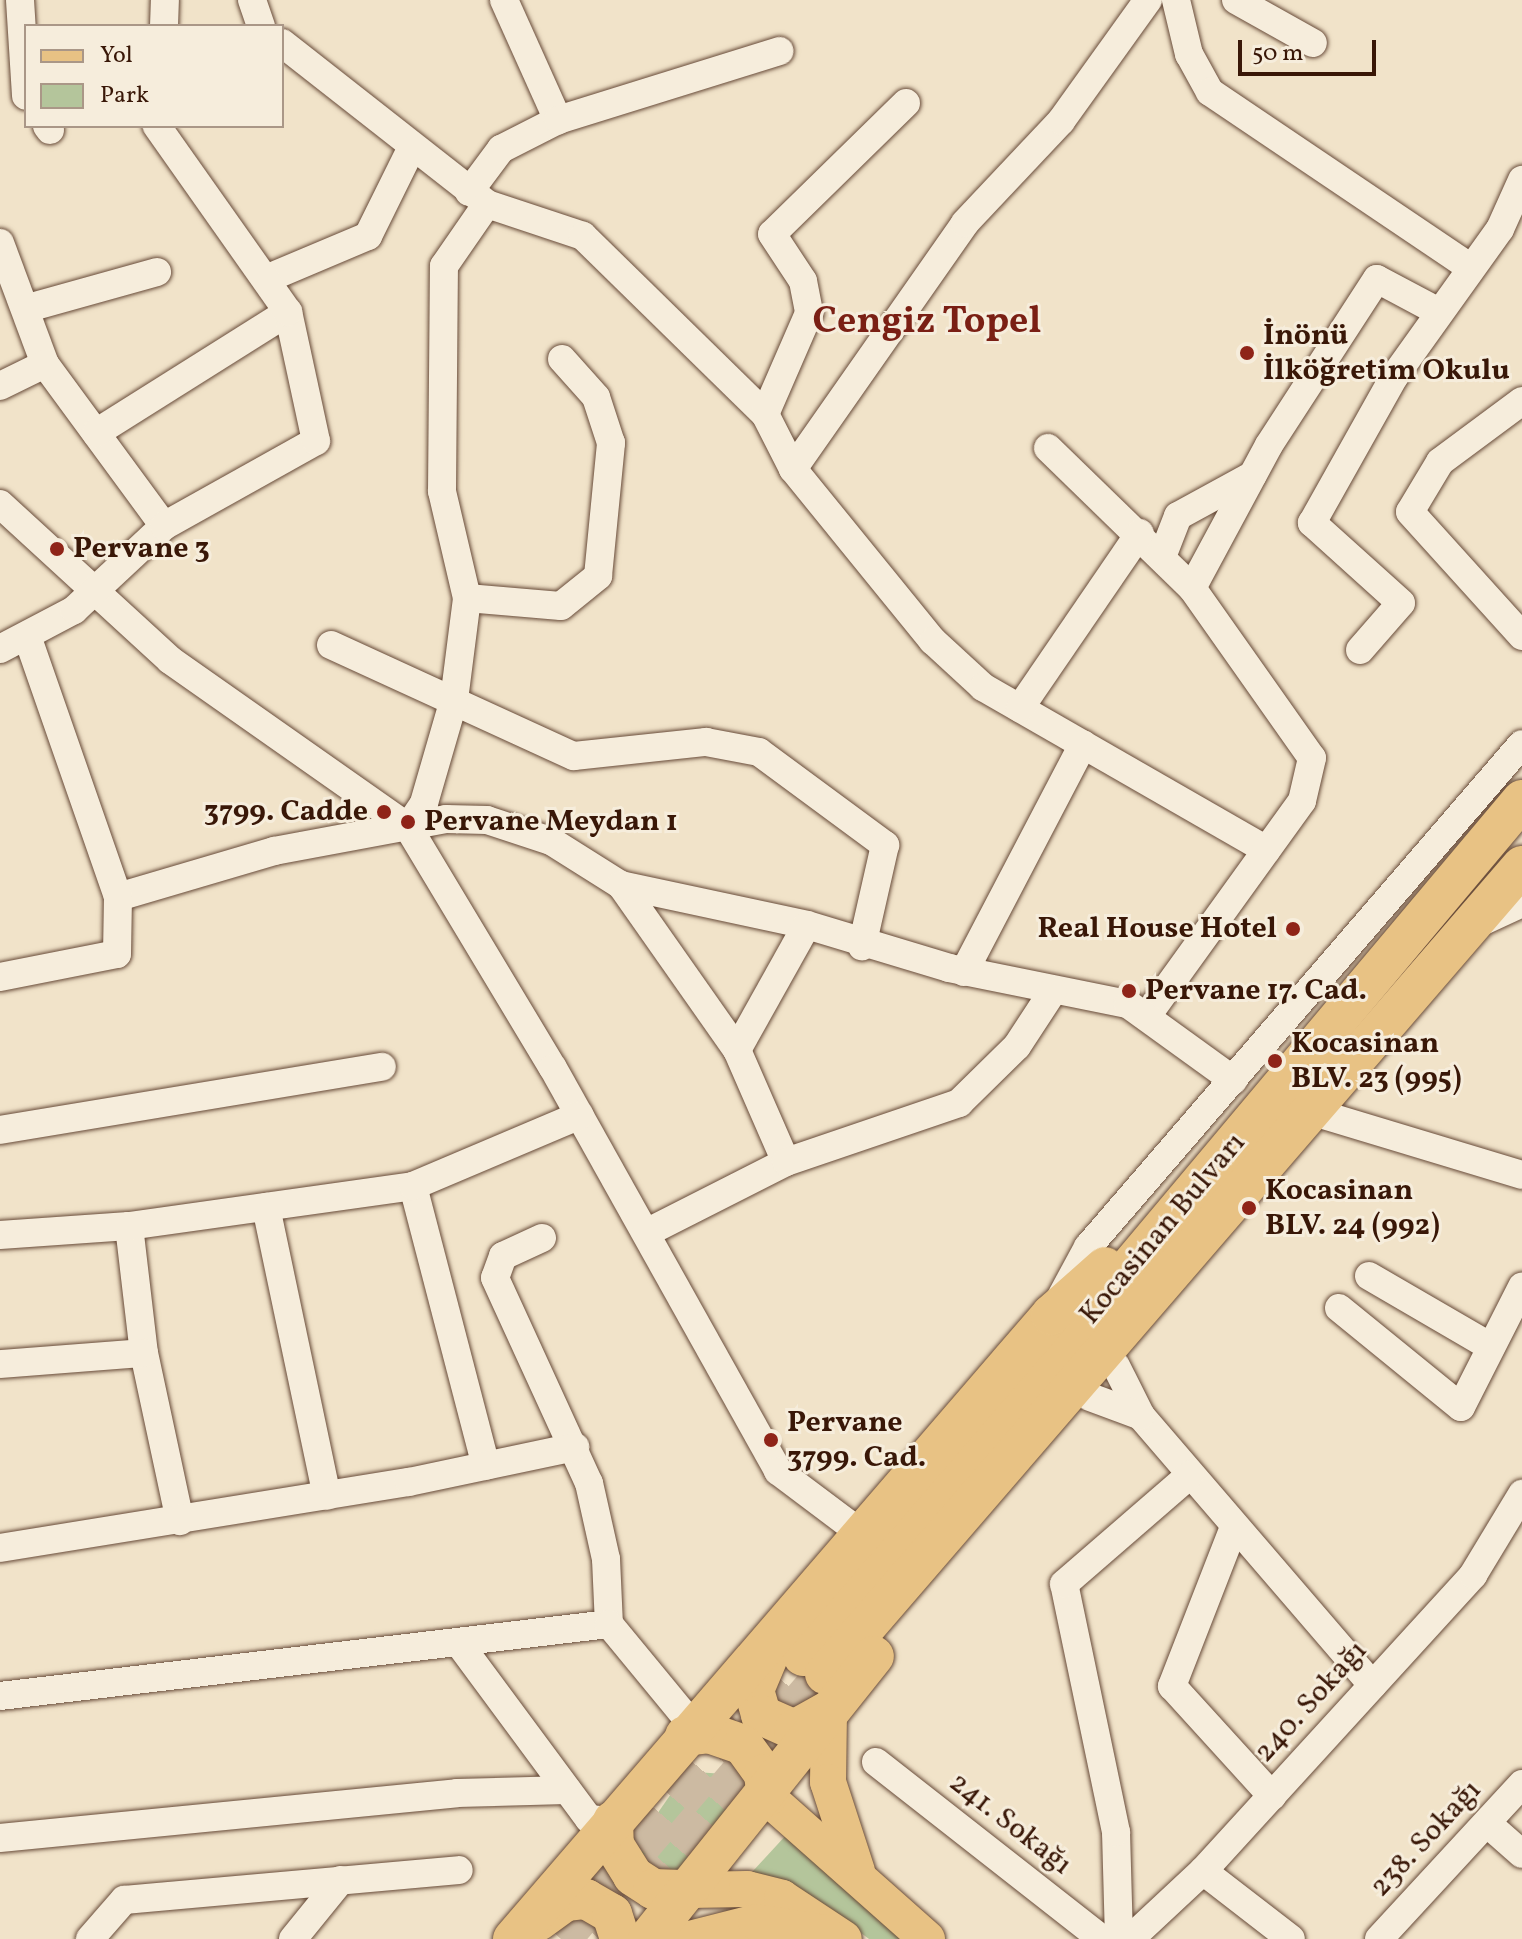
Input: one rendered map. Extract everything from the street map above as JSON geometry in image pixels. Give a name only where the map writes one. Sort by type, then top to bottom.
[{"type":"highway","name":"Kocasinan Bulvarı","points":[[810,1666],[1218,1192],[1522,800]]},
{"type":"highway","name":"Kocasinan Bulvarı","points":[[1218,1192],[1310,1111],[1522,866]]},
{"type":"highway","points":[[648,1939],[767,1797],[810,1666],[862,1534],[1051,1315],[1218,1192]]},
{"type":"highway","points":[[515,1939],[689,1731],[810,1666],[1090,1397],[1163,1309],[1218,1192]]},
{"type":"highway","points":[[689,1731],[721,1735],[743,1745],[764,1774],[767,1797]]},
{"type":"highway","points":[[613,1821],[614,1845],[633,1876],[653,1889],[689,1890]]},
{"type":"highway","points":[[515,1939],[576,1899],[605,1907],[620,1939]]},
{"type":"main road","points":[[810,1666],[833,1805],[864,1882]]},
{"type":"main road","points":[[767,1797],[927,1939]]},
{"type":"main road","points":[[689,1890],[766,1893],[813,1913],[841,1939]]},
{"type":"main road","points":[[690,1939],[756,1922],[841,1939]]},
{"type":"street","points":[[20,0],[24,64]]},
{"type":"street","points":[[164,24],[165,0]]},
{"type":"street","points":[[252,0],[260,24]]},
{"type":"street","points":[[504,0],[558,120]]},
{"type":"street","points":[[793,469],[965,223],[1061,121],[1148,0]]},
{"type":"street","points":[[1176,0],[1189,54],[1210,92],[1471,268]]},
{"type":"street","points":[[1236,0],[1313,43]]},
{"type":"street","points":[[284,45],[410,151],[478,198],[583,236],[765,414],[793,469],[933,641],[983,687],[1267,850]]},
{"type":"street","points":[[408,827],[424,803],[454,700],[467,598],[442,491],[444,266],[501,149],[558,120],[780,51]]},
{"type":"street","points":[[765,414],[809,313],[803,281],[772,234],[906,103]]},
{"type":"street","points":[[0,649],[28,638],[92,595],[164,526],[316,441],[288,312],[158,128]]},
{"type":"street","points":[[266,279],[368,236],[410,151]]},
{"type":"street","points":[[1360,650],[1401,603],[1312,523],[1439,312],[1500,229],[1522,180]]},
{"type":"street","points":[[0,243],[28,308],[45,364],[164,526]]},
{"type":"street","points":[[28,308],[157,272]]},
{"type":"street","points":[[1192,588],[1253,475],[1377,279],[1439,312]]},
{"type":"street","points":[[96,433],[288,312]]},
{"type":"street","points":[[467,598],[550,608],[581,597],[598,576],[608,428],[596,397],[562,359]]},
{"type":"street","points":[[0,386],[45,364]]},
{"type":"street","points":[[1522,401],[1440,462],[1410,512],[1522,636]]},
{"type":"street","points":[[1048,448],[1140,533],[1192,588],[1312,758],[1308,792],[1146,1017]]},
{"type":"street","points":[[1162,557],[1178,516],[1253,475]]},
{"type":"street","points":[[0,504],[92,595],[224,701],[408,827],[580,1115],[778,1471],[862,1534]]},
{"type":"street","points":[[1020,708],[1140,533]]},
{"type":"street","points":[[0,977],[117,954],[118,897],[28,638]]},
{"type":"street","points":[[331,645],[574,756],[706,742],[759,752],[885,845],[862,946]]},
{"type":"street","points":[[964,972],[1083,744]]},
{"type":"street","points":[[1051,1315],[1088,1247],[1522,744]]},
{"type":"street","points":[[118,897],[274,851],[466,818],[508,824],[551,841],[621,885],[807,925],[862,946],[964,972],[1128,1004],[1233,1080]]},
{"type":"street","points":[[621,885],[737,1050],[786,1162]]},
{"type":"street","points":[[1469,927],[1522,903]]},
{"type":"street","points":[[737,1050],[807,925]]},
{"type":"street","points":[[646,1233],[786,1162],[959,1103],[1017,1046],[1053,991]]},
{"type":"street","points":[[0,1130],[382,1067]]},
{"type":"street","points":[[1310,1111],[1522,1175]]},
{"type":"street","points":[[0,1235],[129,1226],[413,1186],[580,1115]]},
{"type":"street","points":[[413,1186],[486,1466]]},
{"type":"street","points":[[266,1207],[327,1496]]},
{"type":"street","points":[[129,1226],[144,1353],[180,1521]]},
{"type":"street","points":[[542,1238],[503,1256],[495,1278],[575,1447],[603,1534],[609,1624],[689,1731]]},
{"type":"street","points":[[1369,1276],[1491,1347]]},
{"type":"street","points":[[1339,1308],[1461,1407],[1522,1287]]},
{"type":"street","points":[[0,1364],[144,1353]]},
{"type":"street","points":[[1116,1366],[1141,1416],[1372,1685]]},
{"type":"street","points":[[1090,1397],[1141,1416]]},
{"type":"street","points":[[0,1548],[327,1496],[575,1447]]},
{"type":"street","points":[[1119,1939],[1116,1832],[1064,1584],[1190,1475]]},
{"type":"street","name":"240. Sokağı","points":[[1130,1939],[1203,1871],[1473,1575],[1522,1494]]},
{"type":"street","points":[[1234,1527],[1172,1686],[1272,1796]]},
{"type":"street","points":[[0,1696],[609,1624]]},
{"type":"street","points":[[458,1642],[589,1819],[613,1821]]},
{"type":"street","name":"241. Sokağı","points":[[876,1762],[1102,1939]]},
{"type":"street","name":"238. Sokağı","points":[[1379,1939],[1522,1784]]},
{"type":"street","points":[[0,1838],[457,1793],[567,1790]]},
{"type":"street","points":[[1488,1824],[1522,1854]]},
{"type":"street","points":[[90,1939],[124,1900],[459,1870]]},
{"type":"street","points":[[1203,1871],[1291,1939]]},
{"type":"street","points":[[293,1939],[341,1880]]},
{"type":"green space","points":[[696,1772],[724,1774],[742,1793],[669,1882],[642,1857],[641,1837],[680,1781]]},
{"type":"green space","points":[[788,1833],[900,1939],[869,1939],[823,1904],[742,1883]]},
{"type":"tunnel","points":[[561,1939],[803,1656]]},
{"type":"tunnel","points":[[599,1939],[825,1674]]},
{"type":"place","name":"İnönü İlköğretim Okulu","points":[[1247,353]]},
{"type":"place","name":"Pervane 3","points":[[57,549]]},
{"type":"place","name":"3799. Cadde","points":[[384,812]]},
{"type":"place","name":"Pervane Meydan 1","points":[[408,822]]},
{"type":"place","name":"Real House Hotel","points":[[1293,929]]},
{"type":"place","name":"Pervane 17. Cad.","points":[[1129,991]]},
{"type":"place","name":"Kocasinan BLV. 23 (995)","points":[[1275,1061]]},
{"type":"place","name":"Kocasinan BLV. 24 (992)","points":[[1249,1208]]},
{"type":"place","name":"Pervane 3799. Cad.","points":[[771,1440]]},
{"type":"district","name":"Cengiz Topel","points":[[927,323]]}]
